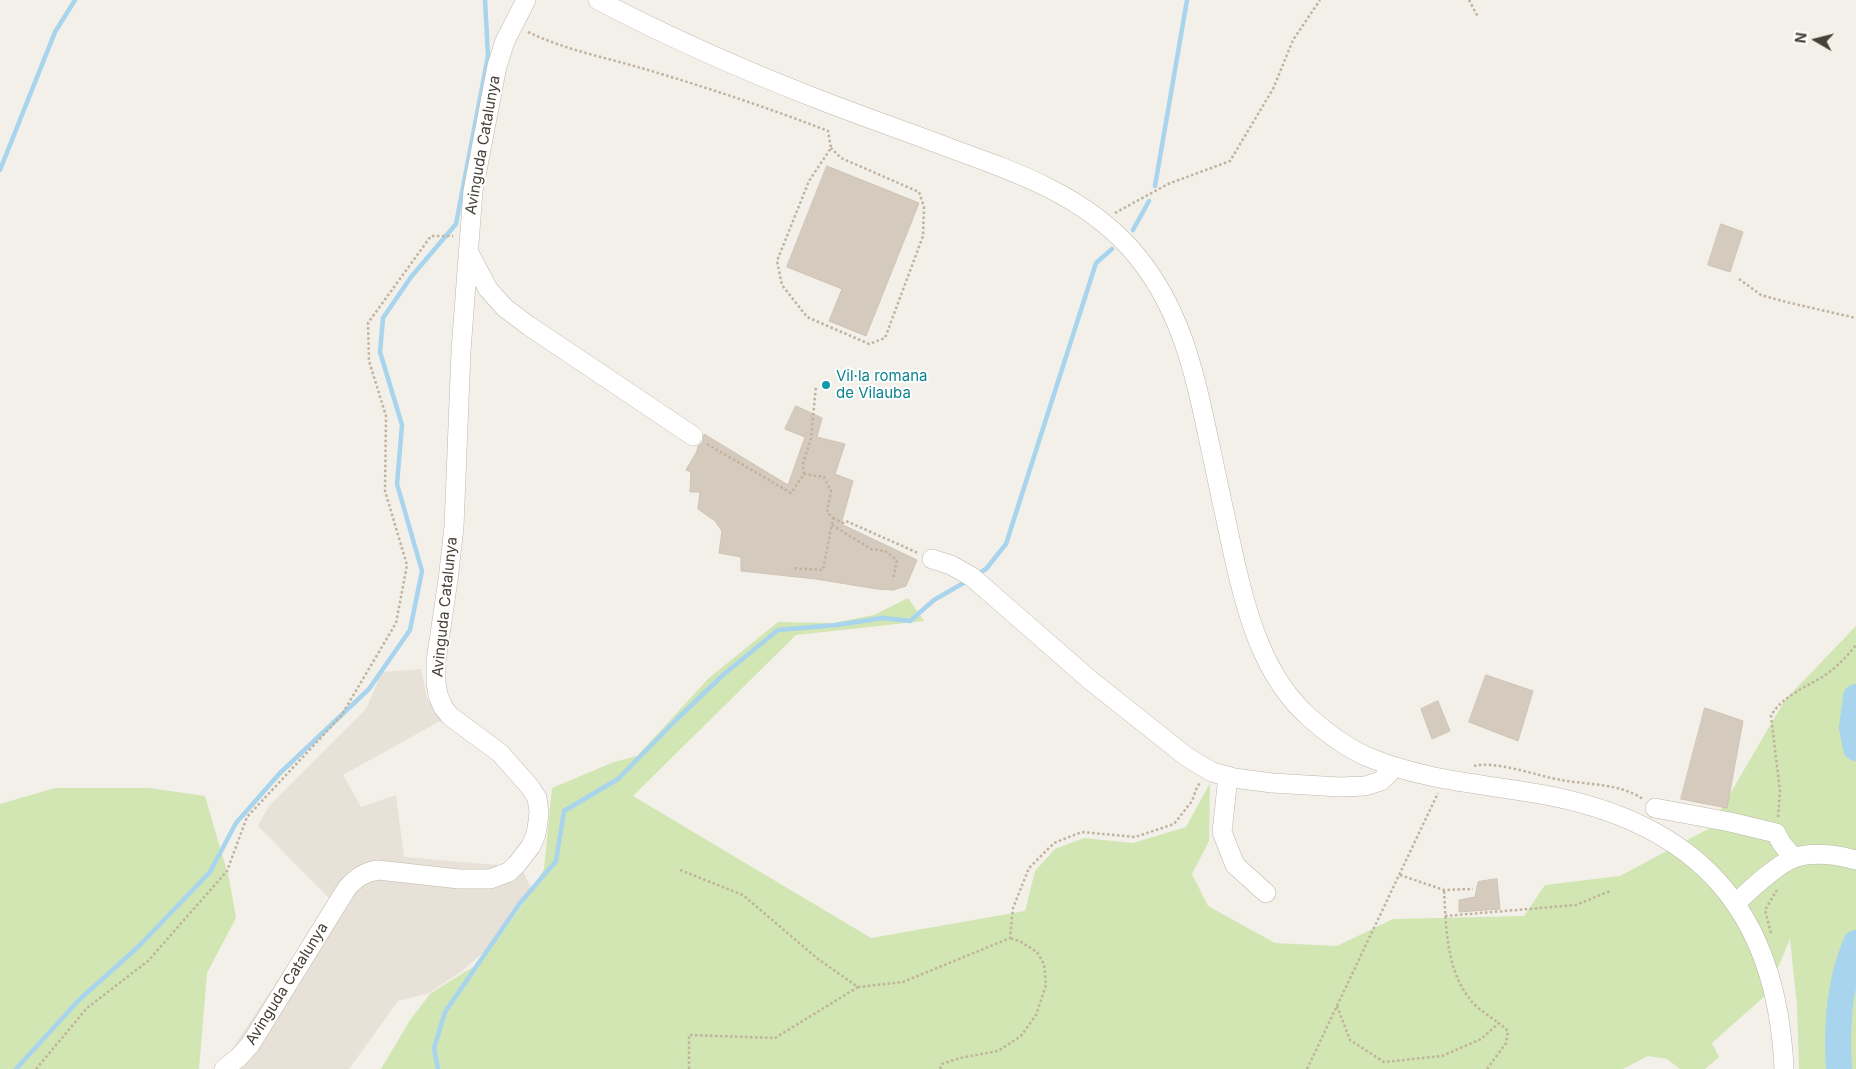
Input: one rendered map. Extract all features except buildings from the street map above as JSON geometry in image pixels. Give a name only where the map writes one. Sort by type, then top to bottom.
[{"type":"street","name":"Avinguda Catalunya","points":[[224,1069],[240,1057],[250,1045],[347,888],[355,880],[368,872],[378,870],[458,879],[490,880],[509,872],[517,864],[536,834],[539,812],[537,798],[530,787],[500,753],[450,716],[443,707],[438,695],[436,682],[436,661],[454,527],[461,351],[473,191],[497,66],[505,41],[526,0]]},
{"type":"street","points":[[598,0],[682,41],[815,98],[1013,171],[1065,196],[1101,221],[1130,249],[1154,278],[1169,305],[1181,333],[1191,362],[1199,395],[1239,583],[1253,630],[1268,663],[1284,690],[1305,714],[1332,736],[1364,756],[1441,778],[1546,795],[1621,816],[1650,828],[1687,853],[1712,875],[1736,903],[1754,934],[1771,978],[1781,1027],[1784,1069]]},
{"type":"street","points":[[469,243],[488,289],[505,308],[693,436]]},
{"type":"street","points":[[932,559],[951,565],[972,577],[1090,680],[1187,757],[1220,774],[1305,786],[1365,786],[1381,781],[1395,766]]},
{"type":"street","points":[[1220,774],[1222,832],[1235,865],[1266,893]]},
{"type":"street","points":[[1655,808],[1776,833],[1782,844],[1794,858]]},
{"type":"street","points":[[1736,903],[1775,869],[1794,858],[1812,854],[1839,856],[1856,860]]},
{"type":"path","points":[[1101,221],[1168,184],[1230,161],[1273,89],[1294,40],[1320,0]]},
{"type":"path","points":[[1469,0],[1478,17]]},
{"type":"path","points":[[514,24],[550,41],[785,114],[828,131],[831,148],[841,158],[919,192],[924,207],[923,236],[885,338],[869,344],[807,317],[782,285],[778,261],[809,181],[831,148]]},
{"type":"path","points":[[36,1069],[87,1008],[148,961],[227,871],[247,817],[341,716],[396,623],[407,565],[385,491],[386,416],[369,361],[368,323],[431,236],[469,243]]},
{"type":"path","points":[[1739,279],[1761,295],[1856,318]]},
{"type":"path","points":[[693,436],[791,493],[804,474],[803,464],[811,438],[816,386]]},
{"type":"path","points":[[804,474],[824,478],[830,491],[827,512],[833,518],[843,523],[846,520],[932,559]]},
{"type":"path","points":[[792,568],[823,570],[833,518]]},
{"type":"path","points":[[832,525],[871,549],[884,551],[897,560],[893,580]]},
{"type":"path","points":[[1776,833],[1780,791],[1771,716],[1781,703],[1829,672],[1845,659],[1856,645]]},
{"type":"path","points":[[1010,938],[1013,908],[1028,868],[1054,843],[1082,832],[1135,837],[1174,824],[1192,801],[1196,787],[1220,774]]},
{"type":"path","points":[[1307,1069],[1438,797],[1441,778]]},
{"type":"path","points":[[680,870],[743,895],[818,960],[858,987]]},
{"type":"path","points":[[1400,875],[1444,890],[1473,889]]},
{"type":"path","points":[[1771,934],[1765,910],[1779,886]]},
{"type":"path","points":[[1444,890],[1446,931],[1455,974],[1470,1000],[1508,1032],[1506,1043],[1487,1069]]},
{"type":"path","points":[[1446,916],[1576,905],[1610,891]]},
{"type":"path","points":[[689,1069],[689,1035],[775,1038],[858,987],[903,982],[1010,938],[1021,942],[1037,952],[1044,964],[1046,985],[1036,1015],[1021,1036],[998,1051],[960,1058],[942,1064],[940,1069]]},
{"type":"path","points":[[1337,1006],[1350,1040],[1384,1062],[1442,1056],[1481,1039],[1499,1023]]},
{"type":"shaded area","points":[[421,669],[427,698],[442,720],[343,775],[361,807],[396,795],[404,857],[521,867],[532,890],[485,951],[462,971],[429,993],[398,1001],[349,1069],[219,1069],[331,900],[258,826],[269,806],[366,709],[382,672]]},
{"type":"green space","points":[[908,598],[924,621],[796,635],[633,796],[871,938],[1025,911],[1035,871],[1055,849],[1084,838],[1133,843],[1186,827],[1210,783],[1209,841],[1192,874],[1208,906],[1275,943],[1337,946],[1393,919],[1524,916],[1545,885],[1620,876],[1710,828],[1785,700],[1856,626],[1856,1069],[1799,1069],[1797,1005],[1790,939],[1767,994],[1712,1043],[1719,1057],[1705,1069],[1680,1069],[1667,1059],[1648,1056],[1623,1069],[381,1069],[410,1020],[431,993],[481,962],[526,899],[544,869],[552,788],[614,762],[637,756],[709,678],[778,622],[833,623],[874,615]]},
{"type":"green space","points":[[55,788],[149,788],[205,796],[229,878],[236,918],[207,973],[199,1069],[0,1069],[0,804]]},
{"type":"waterway","points":[[0,170],[55,32],[75,0]]},
{"type":"waterway","points":[[16,1069],[79,1000],[138,947],[210,872],[236,823],[280,773],[369,689],[410,630],[422,571],[397,484],[402,425],[380,352],[383,318],[411,277],[456,224],[488,56],[485,0]]},
{"type":"waterway","points":[[1155,186],[1187,0]]},
{"type":"waterway","points":[[1133,230],[1149,201]]},
{"type":"waterway","points":[[976,575],[986,569],[1006,544],[1096,263],[1112,249]]},
{"type":"waterway","points":[[438,1069],[434,1048],[445,1012],[520,903],[556,861],[564,811],[618,779],[723,675],[778,630],[836,625],[883,618],[910,621],[934,600],[967,581]]},
{"type":"waterway","points":[[1856,697],[1852,728],[1856,748]]},
{"type":"waterway","points":[[1839,1069],[1838,1037],[1842,989],[1856,943]]},
{"type":"place","name":"Vil·la romana de Vilauba","points":[[826,385]]}]
